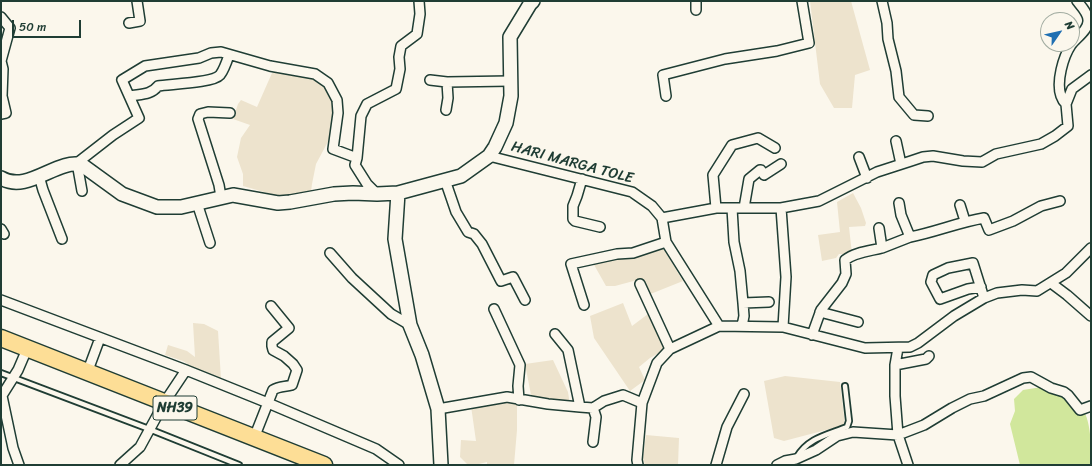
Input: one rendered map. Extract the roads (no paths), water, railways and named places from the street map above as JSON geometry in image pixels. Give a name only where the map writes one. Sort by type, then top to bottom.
[{"type":"highway","name":"NH39","points":[[1,338],[324,465]]},
{"type":"street","points":[[129,23],[140,21],[137,1]]},
{"type":"street","points":[[377,194],[367,184],[355,165],[361,116],[368,104],[396,88],[400,69],[400,46],[417,34],[420,14],[419,1]]},
{"type":"street","points":[[77,163],[122,194],[140,202],[157,207],[170,208],[182,208],[233,195],[278,203],[334,194],[398,193],[461,176],[489,156],[495,147],[506,123],[511,96],[510,38],[533,1]]},
{"type":"street","points":[[666,96],[663,74],[725,59],[777,51],[809,43],[802,1]]},
{"type":"street","points":[[882,1],[888,23],[890,46],[896,71],[899,97],[914,115],[928,116]]},
{"type":"street","points":[[1066,104],[1061,97],[1060,83],[1062,66],[1070,46],[1087,26],[1088,21],[1087,16],[1077,1]]},
{"type":"street","points":[[1,17],[10,28],[1,61],[3,69],[2,96],[6,113],[1,114]]},
{"type":"street","points":[[1,178],[10,182],[25,181],[77,163],[113,135],[139,118],[122,80],[145,66],[199,58],[211,53],[221,52],[270,66],[315,74],[328,83],[337,100],[338,113],[333,149],[357,158]]},
{"type":"street","points":[[130,96],[149,94],[158,86],[189,83],[216,78],[221,75],[229,55]]},
{"type":"street","points":[[719,326],[666,242],[662,218],[716,208],[781,208],[819,201],[877,172],[923,157],[933,156],[963,161],[982,162],[996,154],[1041,144],[1056,136],[1068,126],[1066,104],[1072,89],[1090,77]]},
{"type":"street","points":[[430,80],[448,82],[510,81]]},
{"type":"street","points":[[446,110],[448,82]]},
{"type":"street","points":[[221,197],[219,185],[198,119],[200,114],[208,112],[230,113]]},
{"type":"street","points":[[716,208],[713,175],[732,145],[758,138],[775,148]]},
{"type":"street","points":[[896,141],[901,164]]},
{"type":"street","name":"HARI MARGA TOLE","points":[[489,156],[632,192],[652,206],[662,218]]},
{"type":"street","points":[[859,157],[867,178]]},
{"type":"street","points":[[77,163],[82,191]]},
{"type":"street","points":[[744,208],[749,178],[760,170],[764,174],[780,164]]},
{"type":"street","points":[[39,176],[62,239]]},
{"type":"street","points":[[445,180],[456,212],[468,232],[474,234],[482,244],[501,281],[513,277],[525,300]]},
{"type":"street","points":[[582,180],[572,206],[573,219],[576,222],[600,227]]},
{"type":"street","points":[[398,193],[395,239],[410,325],[422,355],[438,409],[441,465]]},
{"type":"street","points":[[812,335],[820,312],[842,283],[846,274],[845,260],[850,256],[882,248],[910,237],[953,226],[965,221],[984,218],[989,230],[1013,221],[1041,206],[1060,201]]},
{"type":"street","points":[[197,203],[210,243]]},
{"type":"street","points":[[899,203],[901,215],[910,237]]},
{"type":"street","points":[[960,205],[965,221]]},
{"type":"street","points":[[732,208],[734,242],[740,271],[743,303],[744,316],[742,326]]},
{"type":"street","points":[[781,208],[786,277],[782,327]]},
{"type":"street","points":[[879,228],[882,248]]},
{"type":"street","points":[[584,304],[571,264],[617,254],[633,254],[666,242]]},
{"type":"street","points":[[638,465],[642,403],[657,363],[670,349],[697,338],[719,326],[782,327],[865,348],[910,347],[918,343],[954,316],[984,298],[998,293],[1022,290],[1037,291],[1066,273],[1091,248]]},
{"type":"street","points":[[330,253],[352,278],[391,314],[410,325]]},
{"type":"street","points":[[981,287],[968,289],[940,299],[931,282],[933,275],[948,268],[973,263],[981,287],[984,298]]},
{"type":"street","points":[[1051,283],[1091,316]]},
{"type":"street","points":[[640,284],[670,349]]},
{"type":"street","points":[[1,300],[186,370],[268,403],[376,449],[399,465]]},
{"type":"street","points":[[743,303],[769,302]]},
{"type":"street","points":[[254,438],[273,390],[278,387],[287,387],[292,385],[297,370],[284,356],[273,350],[272,342],[289,328],[271,306]]},
{"type":"street","points":[[494,309],[520,365],[518,386],[520,400]]},
{"type":"street","points":[[820,312],[858,322]]},
{"type":"street","points":[[555,334],[568,350],[580,407]]},
{"type":"street","points":[[87,373],[100,338]]},
{"type":"street","points":[[898,348],[895,365],[894,396],[898,435],[908,465]]},
{"type":"street","points":[[19,465],[13,448],[1,396],[18,370],[27,349]]},
{"type":"street","points":[[895,365],[926,359],[929,356]]},
{"type":"street","points":[[120,465],[140,447],[164,403],[186,370]]},
{"type":"street","points":[[783,464],[816,450],[837,436],[853,432],[898,435],[924,425],[970,399],[984,396],[1023,378],[1031,376],[1047,386],[1064,392],[1080,410],[1091,406]]},
{"type":"street","points":[[716,465],[727,427],[744,394]]},
{"type":"street","points":[[438,409],[507,397],[548,404],[593,408],[604,401],[623,395],[642,403]]},
{"type":"street","points":[[593,408],[596,417],[593,442]]},
{"type":"lane","points":[[1,374],[149,429],[239,465]]},
{"type":"lane","points":[[796,459],[800,451],[813,440],[847,427],[849,421],[845,386]]}]
